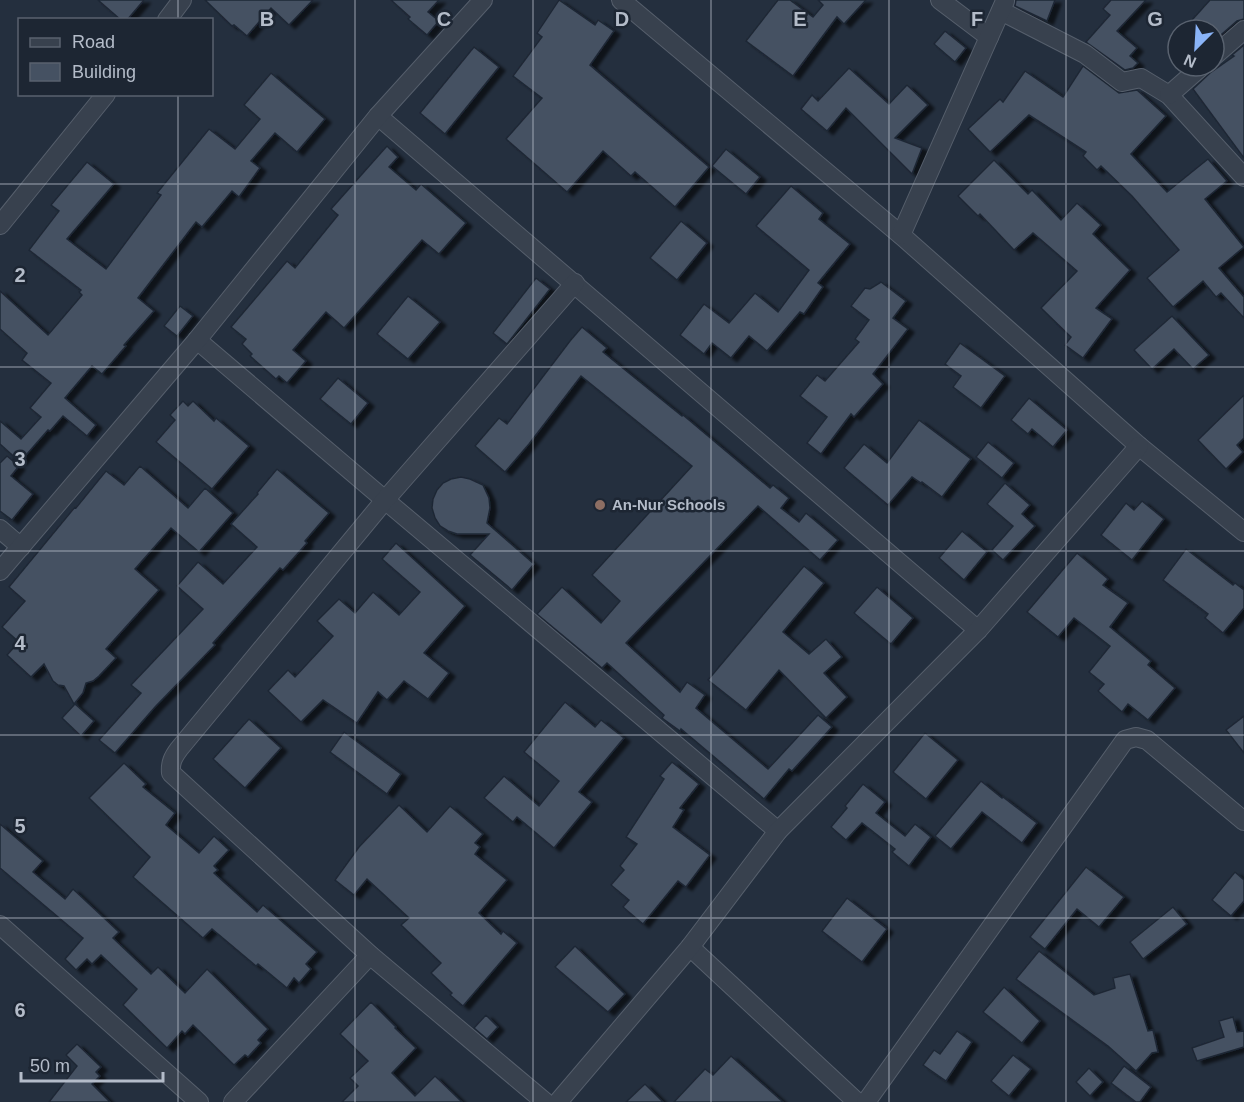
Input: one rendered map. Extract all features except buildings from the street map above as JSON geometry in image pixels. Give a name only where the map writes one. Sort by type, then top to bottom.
[{"type":"street","points":[[168,18],[182,0]]},
{"type":"street","points":[[0,571],[197,340],[378,116],[483,0]]},
{"type":"street","points":[[621,0],[901,235],[1139,446],[1244,532]]},
{"type":"street","points":[[940,0],[989,36]]},
{"type":"street","points":[[901,235],[1003,5],[1085,54],[1122,82],[1142,78],[1169,94],[1244,177]]},
{"type":"street","points":[[1226,46],[1244,30]]},
{"type":"street","points":[[1169,94],[1188,78]]},
{"type":"street","points":[[0,225],[104,96]]},
{"type":"street","points":[[378,116],[978,630]]},
{"type":"street","points":[[545,1102],[370,955],[171,773],[170,764],[174,755],[385,500],[575,283]]},
{"type":"street","points":[[197,340],[778,831]]},
{"type":"street","points":[[558,1102],[690,947],[778,831],[978,630],[1139,446]]},
{"type":"street","points":[[0,529],[21,546]]},
{"type":"street","points":[[866,1102],[1125,740],[1136,737],[1147,740],[1244,821]]},
{"type":"street","points":[[1,927],[199,1102]]},
{"type":"street","points":[[690,947],[857,1102]]},
{"type":"street","points":[[233,1102],[370,955]]},
{"type":"place","name":"An-Nur Schools","points":[[600,505]]}]
